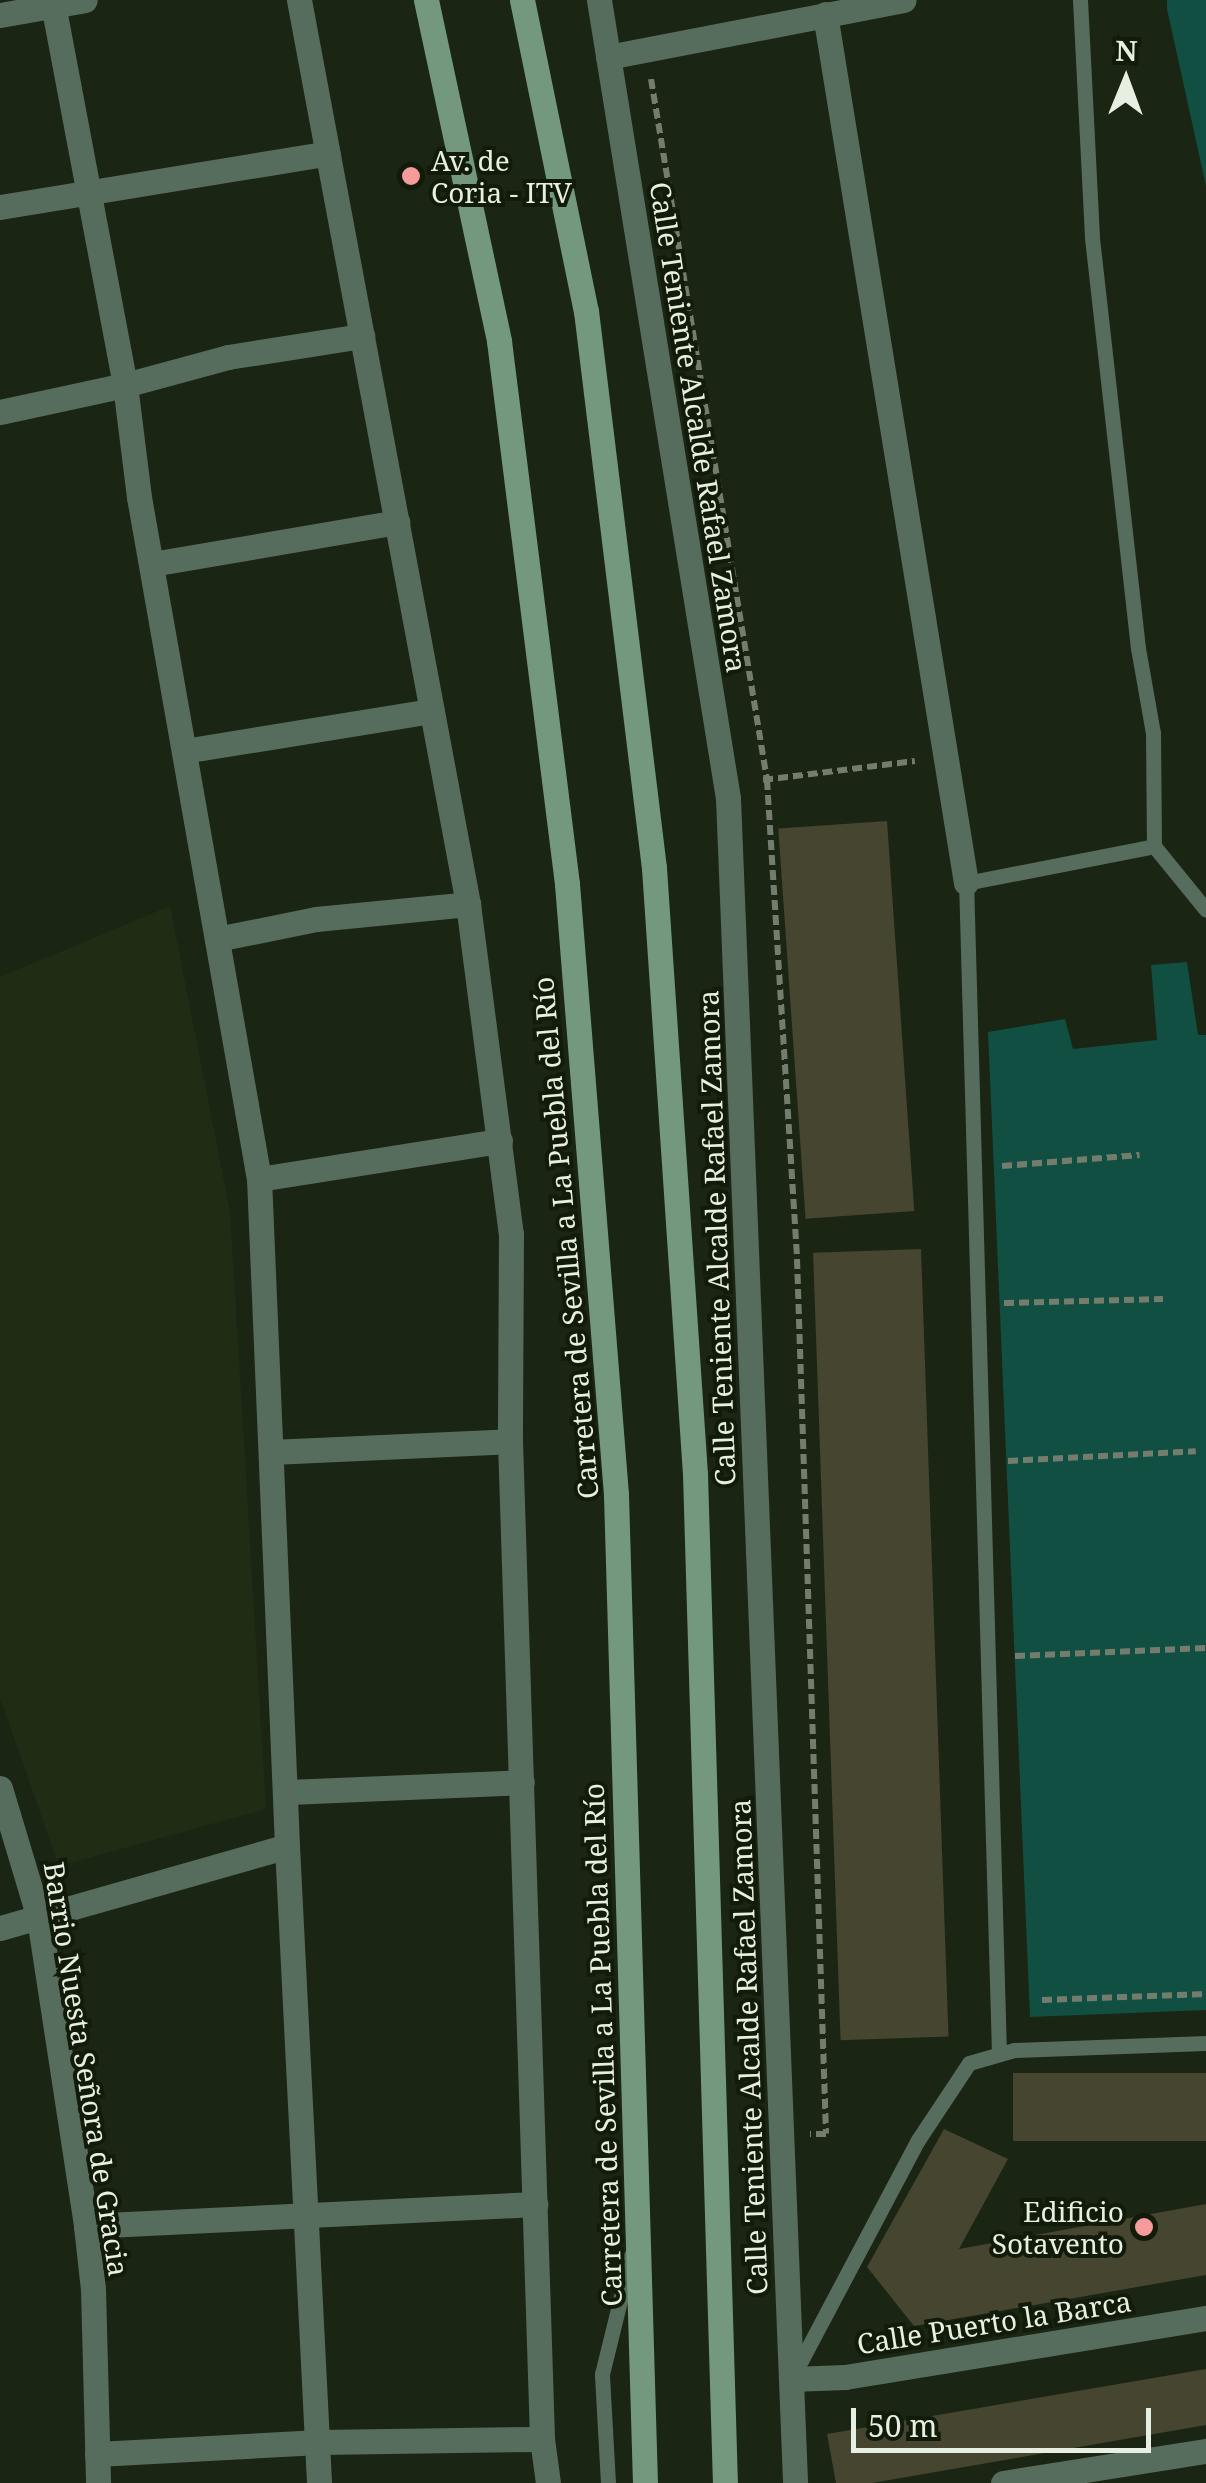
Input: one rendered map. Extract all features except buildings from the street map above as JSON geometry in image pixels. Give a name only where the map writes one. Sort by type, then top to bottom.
[{"type":"main road","name":"Carretera de Sevilla a La Puebla del Río","points":[[426,0],[499,342],[567,884],[616,1495],[645,2483]]},
{"type":"main road","points":[[522,0],[586,311],[654,868],[694,1474],[726,2483]]},
{"type":"street","points":[[0,15],[86,0]]},
{"type":"street","points":[[299,0],[468,904],[511,1234],[510,1440],[542,2439],[548,2483]]},
{"type":"street","name":"Calle Teniente Alcalde Rafael Zamora","points":[[599,0],[727,785],[796,2483]]},
{"type":"street","points":[[608,57],[904,0]]},
{"type":"street","points":[[53,3],[126,385],[152,564],[258,1178],[319,2483]]},
{"type":"street","points":[[826,14],[966,883]]},
{"type":"street","points":[[0,207],[328,153]]},
{"type":"street","points":[[0,412],[228,358],[362,336]]},
{"type":"street","points":[[152,564],[397,522]]},
{"type":"street","points":[[184,751],[432,711]]},
{"type":"street","points":[[217,939],[316,920],[468,904]]},
{"type":"street","points":[[258,1178],[500,1141]]},
{"type":"street","points":[[271,1452],[510,1440]]},
{"type":"street","points":[[288,1792],[522,1782]]},
{"type":"street","name":"Barrio Nuesta Señora de Gracia","points":[[0,1788],[39,1918],[86,2226],[93,2289],[98,2483]]},
{"type":"street","points":[[0,1928],[288,1846]]},
{"type":"street","points":[[86,2226],[535,2204]]},
{"type":"street","name":"Calle Puerto la Barca","points":[[791,2379],[845,2376],[1206,2318]]},
{"type":"street","points":[[97,2454],[318,2442],[542,2439]]},
{"type":"street","points":[[1004,2483],[1206,2451]]},
{"type":"lane","points":[[1080,0],[1092,238],[1138,648],[1153,733],[1154,846],[1206,910]]},
{"type":"lane","points":[[999,2054],[966,883],[1154,846]]},
{"type":"lane","points":[[791,2379],[918,2140],[969,2063],[1014,2050],[1206,2043]]},
{"type":"lane","points":[[608,2483],[602,2374],[638,2228]]},
{"type":"path","points":[[727,785],[946,758]]},
{"type":"path","points":[[994,1166],[1140,1155]]},
{"type":"path","points":[[1000,1303],[1163,1299]]},
{"type":"path","points":[[1007,1460],[1196,1450]]},
{"type":"path","points":[[1015,1656],[1206,1648]]},
{"type":"path","points":[[1042,2000],[1206,1994]]},
{"type":"shaded area","points":[[170,906],[230,1212],[266,1809],[59,1866],[0,1698],[0,977]]},
{"type":"water","points":[[1167,0],[1206,0],[1206,186],[1167,9]]},
{"type":"water","points":[[1187,962],[1198,1035],[1206,1035],[1206,2010],[1030,2017],[988,1032],[1065,1019],[1073,1049],[1157,1040],[1151,965]]},
{"type":"place","name":"Av. de Coria - ITV","points":[[411,176]]},
{"type":"place","name":"Edificio Sotavento","points":[[1144,2227]]}]
